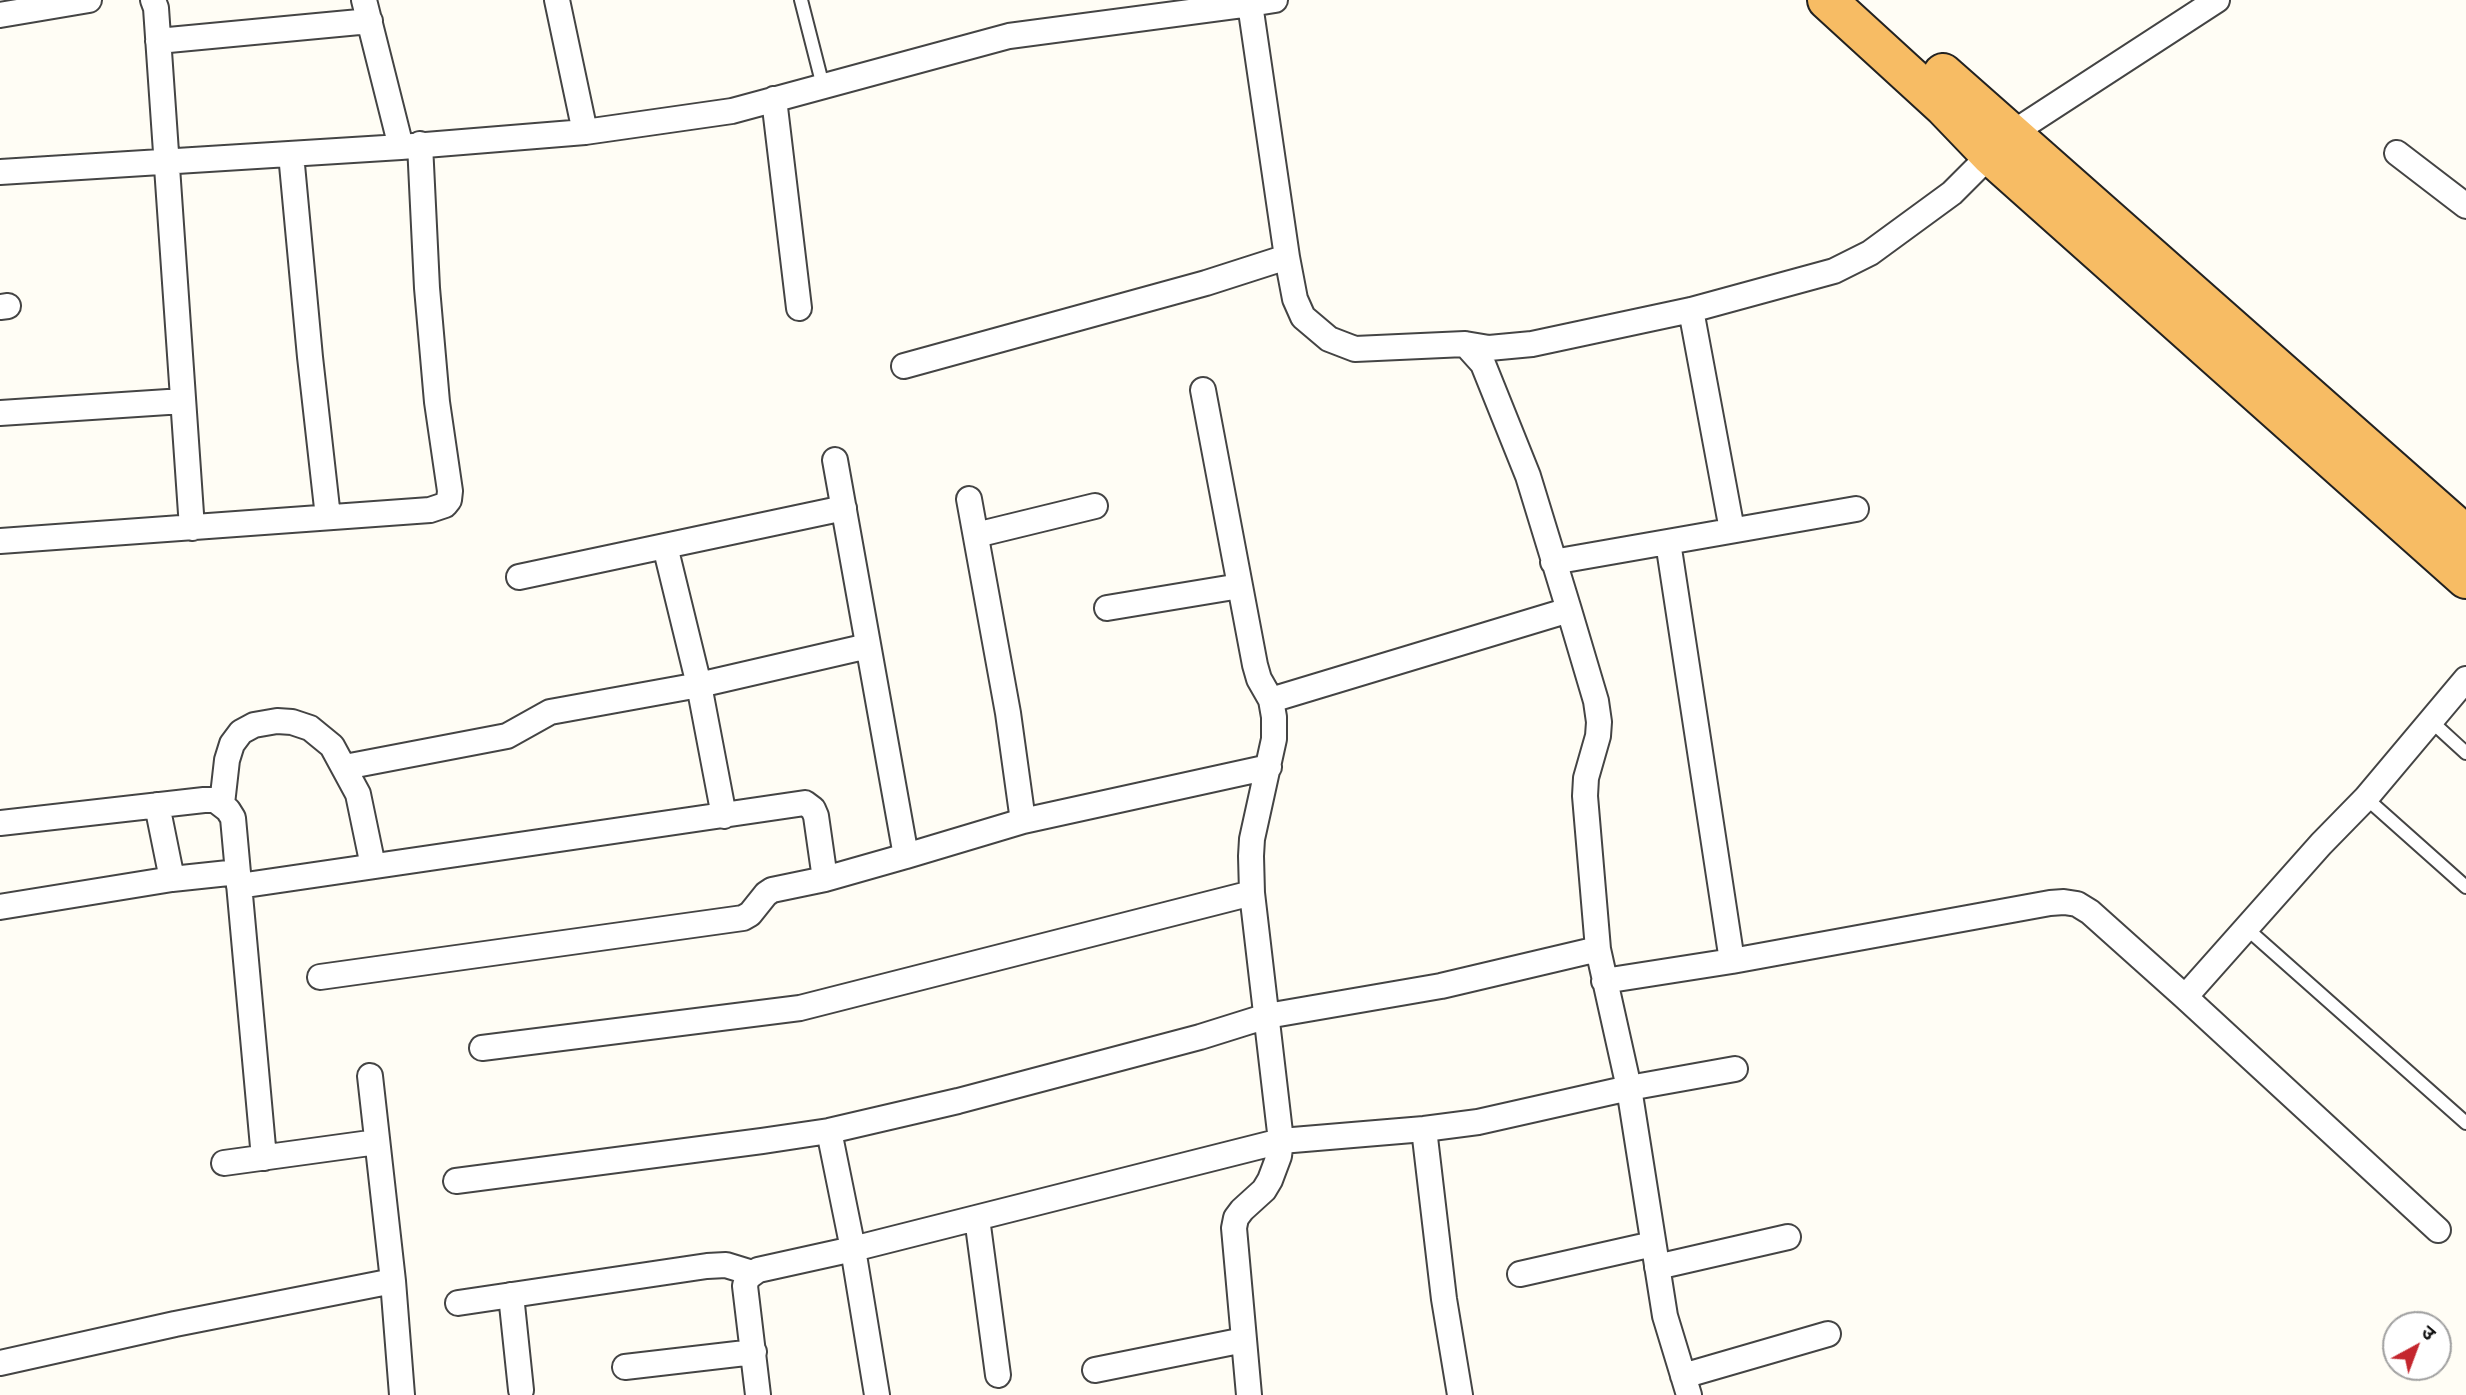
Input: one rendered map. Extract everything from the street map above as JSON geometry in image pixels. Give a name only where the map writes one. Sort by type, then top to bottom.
[{"type":"highway","points":[[1827,0],[1944,107],[2001,145],[2466,535]]},
{"type":"highway","points":[[1860,0],[2001,145],[2466,579]]},
{"type":"street","points":[[0,15],[52,3],[89,0]]},
{"type":"street","points":[[153,0],[192,528]]},
{"type":"street","points":[[557,0],[585,132]]},
{"type":"street","points":[[0,172],[585,132],[732,111],[1009,36],[1275,0]]},
{"type":"street","points":[[1250,5],[1295,299],[1303,317],[1329,339],[1355,349],[1465,344],[1489,348],[1532,344],[1691,310],[1834,271],[1870,253],[1951,193],[2001,145],[2207,3]]},
{"type":"street","points":[[0,541],[430,510],[445,505],[449,500],[410,146],[367,11],[158,41]]},
{"type":"street","points":[[774,99],[799,308]]},
{"type":"street","points":[[2397,153],[2466,206]]},
{"type":"street","points":[[291,154],[328,517]]},
{"type":"street","points":[[904,366],[1206,283],[1287,257]]},
{"type":"street","points":[[1691,310],[1732,530]]},
{"type":"street","points":[[1465,344],[1483,364],[1528,476],[1596,701],[1598,736],[1586,778],[1585,796],[1589,870],[1598,949],[1629,1088],[1664,1317],[1686,1386],[1828,1334]]},
{"type":"street","points":[[1203,390],[1255,665],[1259,679],[1271,700],[1274,717],[1274,739],[1269,767],[1252,839],[1252,894],[1281,1141],[1279,1156],[1270,1180],[1264,1190],[1242,1210],[1234,1228],[1249,1395]]},
{"type":"street","points":[[0,413],[183,401]]},
{"type":"street","points":[[835,460],[906,856]]},
{"type":"street","points":[[969,499],[1008,713],[1023,821]]},
{"type":"street","points":[[976,535],[1095,506]]},
{"type":"street","points":[[519,577],[844,508]]},
{"type":"street","points":[[1553,562],[1856,509]]},
{"type":"street","points":[[1668,542],[1732,961]]},
{"type":"street","points":[[665,546],[699,685],[724,816]]},
{"type":"street","points":[[1107,608],[1240,586]]},
{"type":"street","points":[[1271,700],[1569,610]]},
{"type":"street","points":[[345,767],[507,736],[550,712],[699,685],[869,646]]},
{"type":"street","points":[[2185,996],[2321,844],[2366,798],[2466,679]]},
{"type":"street","points":[[222,804],[227,760],[241,732],[254,725],[276,721],[292,722],[310,728],[332,746],[358,794],[373,866]]},
{"type":"street","points":[[320,976],[743,918],[750,915],[772,890],[825,879],[1023,821],[1269,767]]},
{"type":"street","points":[[0,823],[204,800],[215,800],[222,804],[233,818],[264,1158]]},
{"type":"street","points":[[0,907],[172,879],[239,879],[373,866],[800,804],[809,805],[816,816],[825,879]]},
{"type":"street","points":[[158,806],[172,879]]},
{"type":"street","points":[[482,1048],[800,1007],[1252,894]]},
{"type":"street","points":[[1604,981],[2064,902],[2077,904],[2090,912],[2185,996],[2438,1230]]},
{"type":"street","points":[[456,1181],[773,1140],[829,1130],[971,1098],[1200,1037],[1267,1016],[1441,986],[1598,949]]},
{"type":"street","points":[[758,1395],[745,1286],[752,1273],[758,1270],[853,1249],[1281,1141],[1478,1122],[1629,1088],[1735,1069]]},
{"type":"street","points":[[370,1076],[393,1281],[402,1395]]},
{"type":"street","points":[[1424,1129],[1444,1299],[1460,1395]]},
{"type":"street","points":[[829,1130],[853,1249],[877,1395]]},
{"type":"street","points":[[224,1163],[377,1142]]},
{"type":"street","points":[[977,1218],[998,1375]]},
{"type":"street","points":[[1520,1274],[1788,1237]]},
{"type":"street","points":[[458,1303],[707,1266],[726,1265],[752,1273]]},
{"type":"street","points":[[0,1363],[175,1324],[393,1281]]},
{"type":"street","points":[[511,1295],[521,1390]]},
{"type":"street","points":[[1095,1370],[1244,1340]]},
{"type":"street","points":[[625,1367],[754,1353]]},
{"type":"lane","points":[[801,0],[823,86]]},
{"type":"lane","points":[[2431,721],[2466,753]]},
{"type":"lane","points":[[2366,798],[2466,887]]},
{"type":"lane","points":[[2245,928],[2466,1123]]}]
